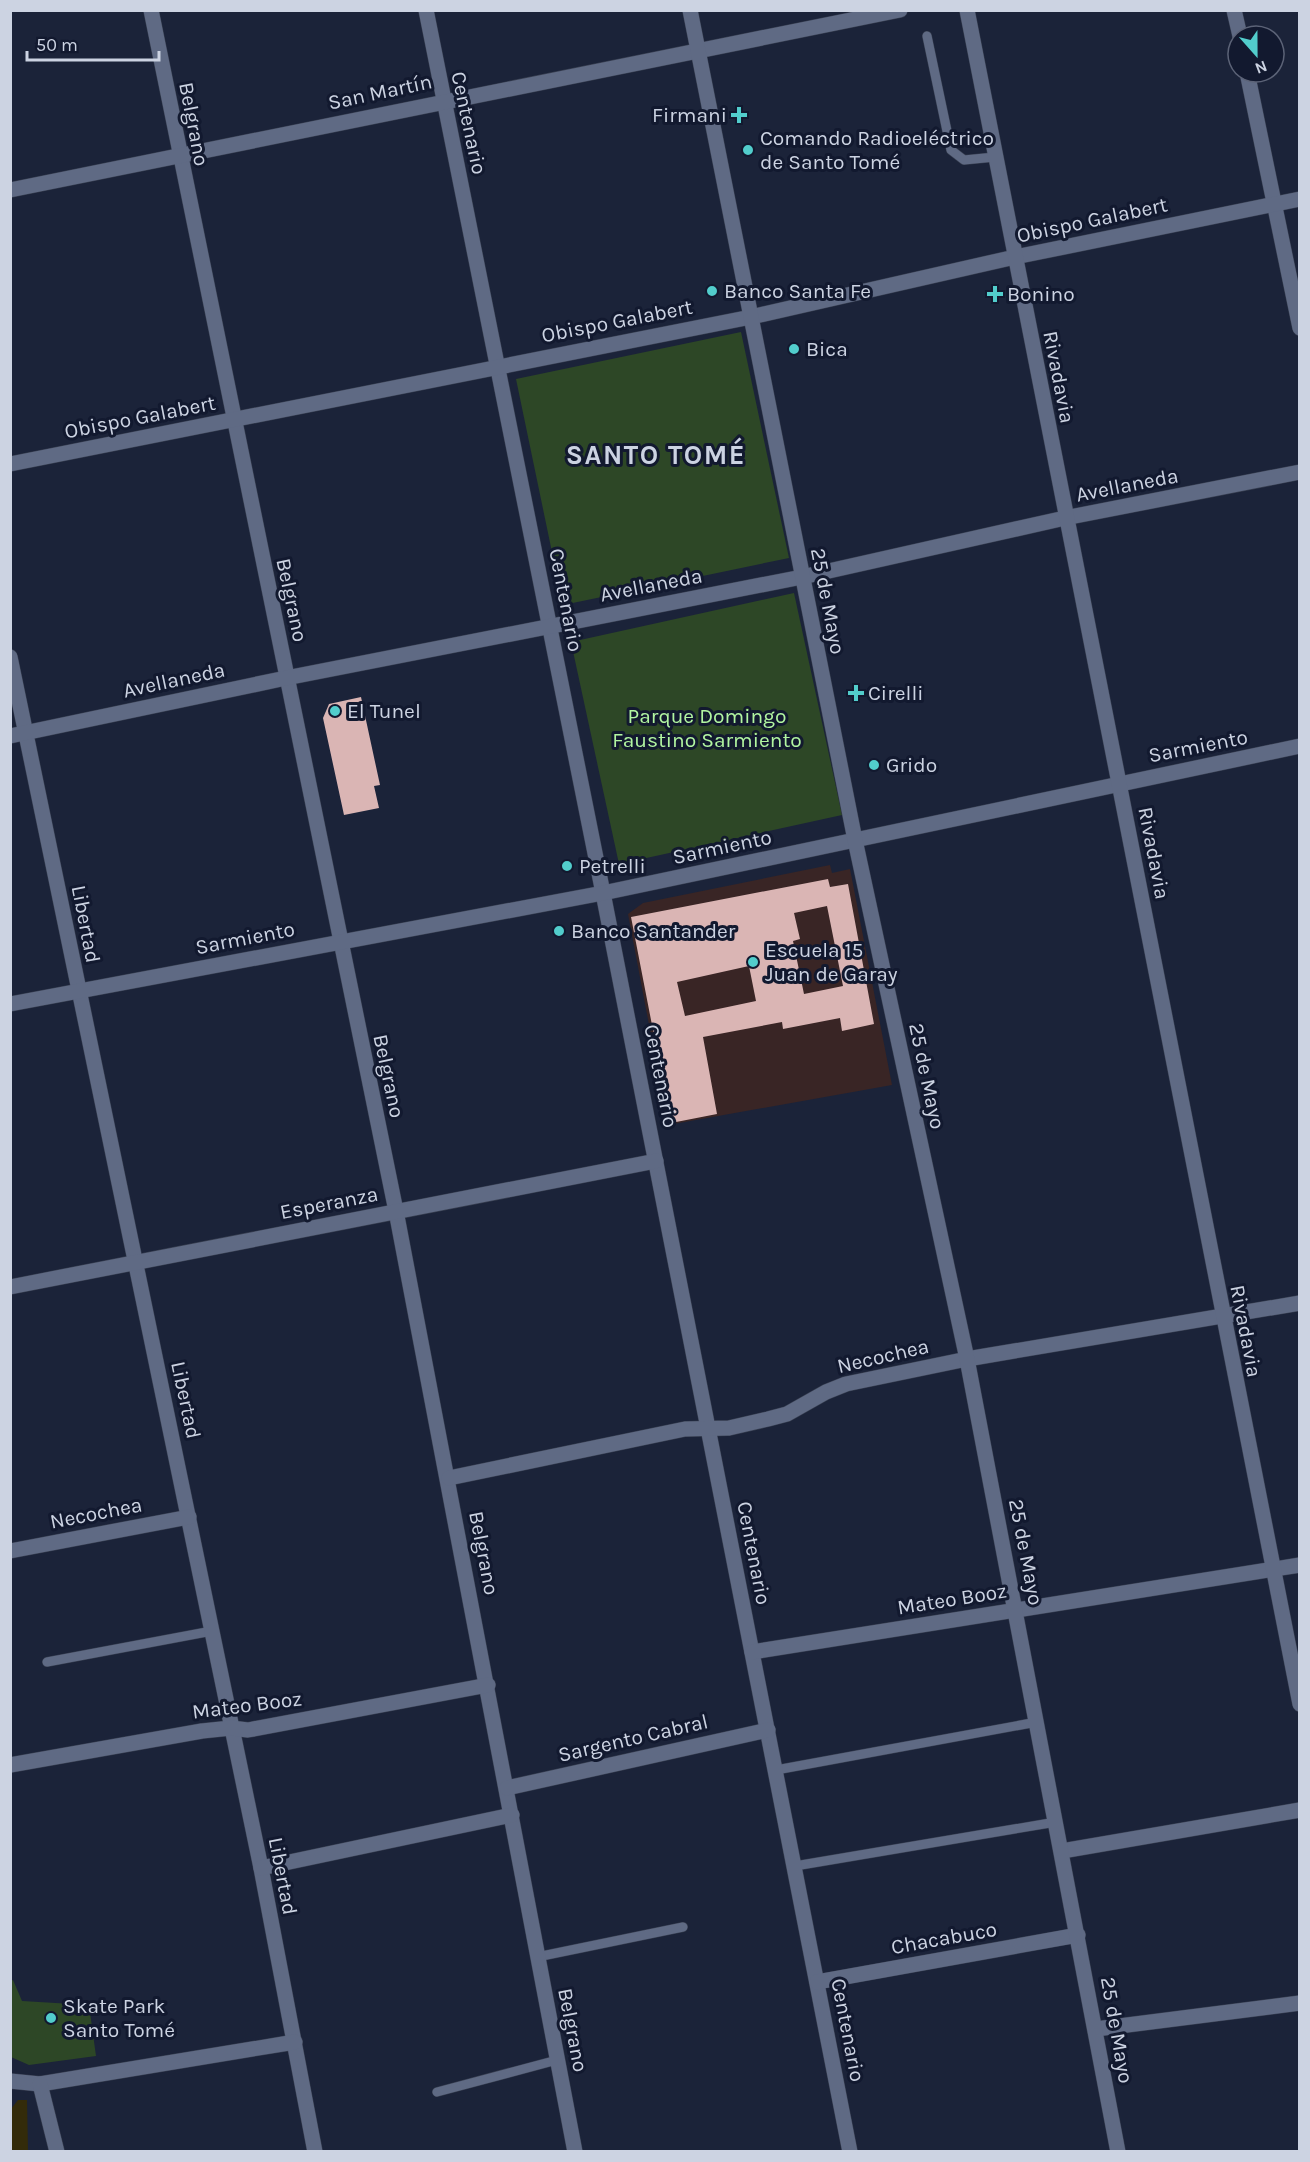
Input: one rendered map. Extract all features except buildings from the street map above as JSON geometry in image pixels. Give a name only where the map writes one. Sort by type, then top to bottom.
[{"type":"street","name":"Belgrano","points":[[150,10],[396,1212],[488,1685],[575,2151]]},
{"type":"street","name":"Centenario","points":[[426,10],[550,625],[850,2151]]},
{"type":"street","name":"25 de Mayo","points":[[690,10],[696,50],[855,840],[967,1359],[1118,2151]]},
{"type":"street","name":"San Martín","points":[[10,190],[900,10]]},
{"type":"street","name":"Rivadavia","points":[[967,10],[1299,1704]]},
{"type":"street","points":[[1250,84],[1299,328]]},
{"type":"street","name":"Obispo Galabert","points":[[10,464],[498,365],[751,317],[1015,258],[1299,199]]},
{"type":"street","name":"Avellaneda","points":[[18,735],[286,678],[802,577],[1065,518],[1299,472]]},
{"type":"street","name":"Libertad","points":[[10,657],[18,735],[78,991],[189,1517],[261,1868],[315,2151]]},
{"type":"street","name":"Sarmiento","points":[[10,1004],[603,893],[1299,747]]},
{"type":"street","name":"Esperanza","points":[[10,1287],[656,1161]]},
{"type":"street","name":"Necochea","points":[[448,1478],[685,1429],[729,1428],[787,1414],[826,1392],[846,1384],[967,1359],[1299,1303]]},
{"type":"street","name":"Necochea","points":[[10,1551],[189,1517]]},
{"type":"street","name":"Mateo Booz","points":[[752,1652],[1299,1564]]},
{"type":"street","name":"Mateo Booz","points":[[10,1765],[231,1728],[248,1730],[488,1685]]},
{"type":"street","name":"Sargento Cabral","points":[[507,1788],[768,1730]]},
{"type":"street","points":[[1062,1851],[1299,1810]]},
{"type":"street","points":[[261,1868],[512,1815]]},
{"type":"street","name":"Chacabuco","points":[[817,1982],[1078,1935]]},
{"type":"street","points":[[1096,2029],[1299,2002]]},
{"type":"street","points":[[10,2081],[40,2084],[295,2042]]},
{"type":"street","points":[[40,2084],[57,2151]]},
{"type":"lane","points":[[927,36],[951,150],[964,160],[995,157]]},
{"type":"lane","points":[[47,1662],[212,1631]]},
{"type":"lane","points":[[776,1770],[1037,1722]]},
{"type":"lane","points":[[795,1866],[1056,1822]]},
{"type":"lane","points":[[537,1957],[683,1927]]},
{"type":"lane","points":[[437,2092],[557,2060]]},
{"type":"shaded area","name":"Escuela 15 Juan de Garay","points":[[830,865],[832,873],[850,869],[892,1085],[668,1125],[628,914],[643,903]]},
{"type":"green space","points":[[741,332],[789,558],[563,605],[516,379]]},
{"type":"green space","name":"Parque Domingo Faustino Sarmiento","points":[[794,593],[842,815],[619,864],[571,642]]},
{"type":"green space","name":"Skate Park Santo Tomé","points":[[13,1980],[22,2001],[89,2005],[96,2056],[29,2065],[11,2057],[10,1981]]},
{"type":"sand","points":[[18,2100],[27,2100],[28,2151],[11,2151],[11,2109]]},
{"type":"place","name":"Firmani","points":[[739,115]]},
{"type":"place","name":"Comando Radioeléctrico de Santo Tomé","points":[[748,150]]},
{"type":"place","name":"Banco Santa Fe","points":[[712,291]]},
{"type":"place","name":"Bonino","points":[[995,294]]},
{"type":"place","name":"Bica","points":[[794,349]]},
{"type":"place","name":"Cirelli","points":[[856,693]]},
{"type":"place","name":"El Tunel","points":[[335,711]]},
{"type":"place","name":"Grido","points":[[874,765]]},
{"type":"place","name":"Petrelli","points":[[567,866]]},
{"type":"place","name":"Banco Santander","points":[[559,931]]},
{"type":"place","name":"Escuela 15 Juan de Garay","points":[[753,962]]},
{"type":"place","name":"Skate Park Santo Tomé","points":[[51,2018]]},
{"type":"district","name":"SANTO TOMÉ","points":[[656,455]]}]
